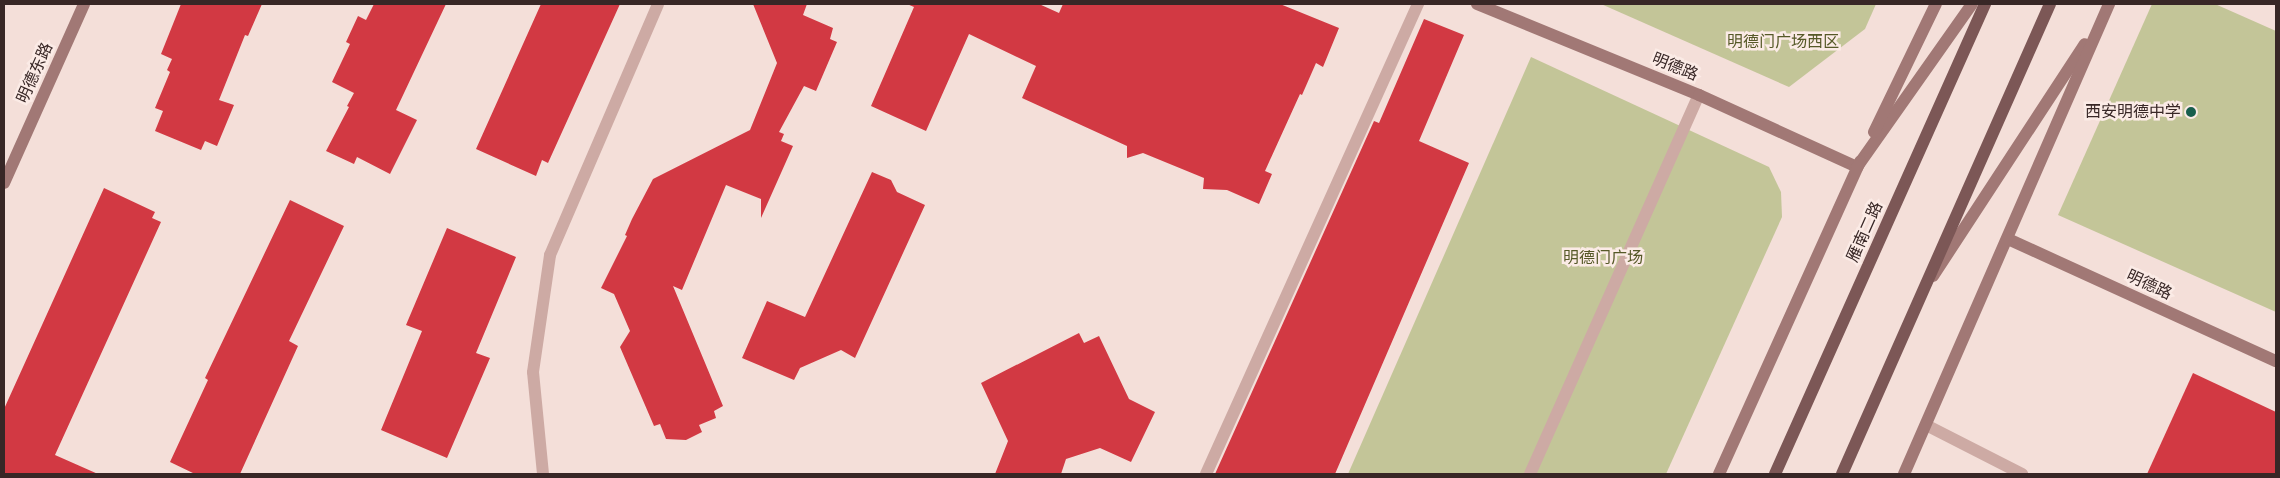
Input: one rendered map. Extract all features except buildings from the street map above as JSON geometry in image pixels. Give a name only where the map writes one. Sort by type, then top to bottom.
[{"type":"main road","name":"明德东路","points":[[4,183],[84,4]]},
{"type":"main road","name":"明德路","points":[[1477,4],[1699,95],[1858,167]]},
{"type":"main road","points":[[1719,474],[1858,167],[1936,4]]},
{"type":"main road","points":[[1858,167],[1972,4]]},
{"type":"main road","name":"雁南二路","points":[[1775,474],[1985,4]]},
{"type":"main road","points":[[1842,474],[2050,4]]},
{"type":"main road","points":[[1922,293],[2106,9]]},
{"type":"main road","points":[[1904,474],[2106,9]]},
{"type":"main road","name":"明德路","points":[[2008,238],[2276,361]]},
{"type":"street","points":[[543,474],[533,372],[550,255],[658,4]]},
{"type":"street","points":[[1206,474],[1418,4]]},
{"type":"street","points":[[1530,474],[1699,95]]},
{"type":"street","points":[[1926,425],[2022,474]]},
{"type":"green space","name":"明德门广场西区","points":[[1601,4],[1876,4],[1865,29],[1789,87]]},
{"type":"green space","name":"西安明德中学","points":[[2152,4],[2215,4],[2276,31],[2276,312],[2058,215]]},
{"type":"green space","name":"明德门广场","points":[[1531,57],[1769,167],[1781,192],[1782,217],[1666,474],[1348,474]]},
{"type":"place","name":"西安明德中学","points":[[2191,112]]}]
